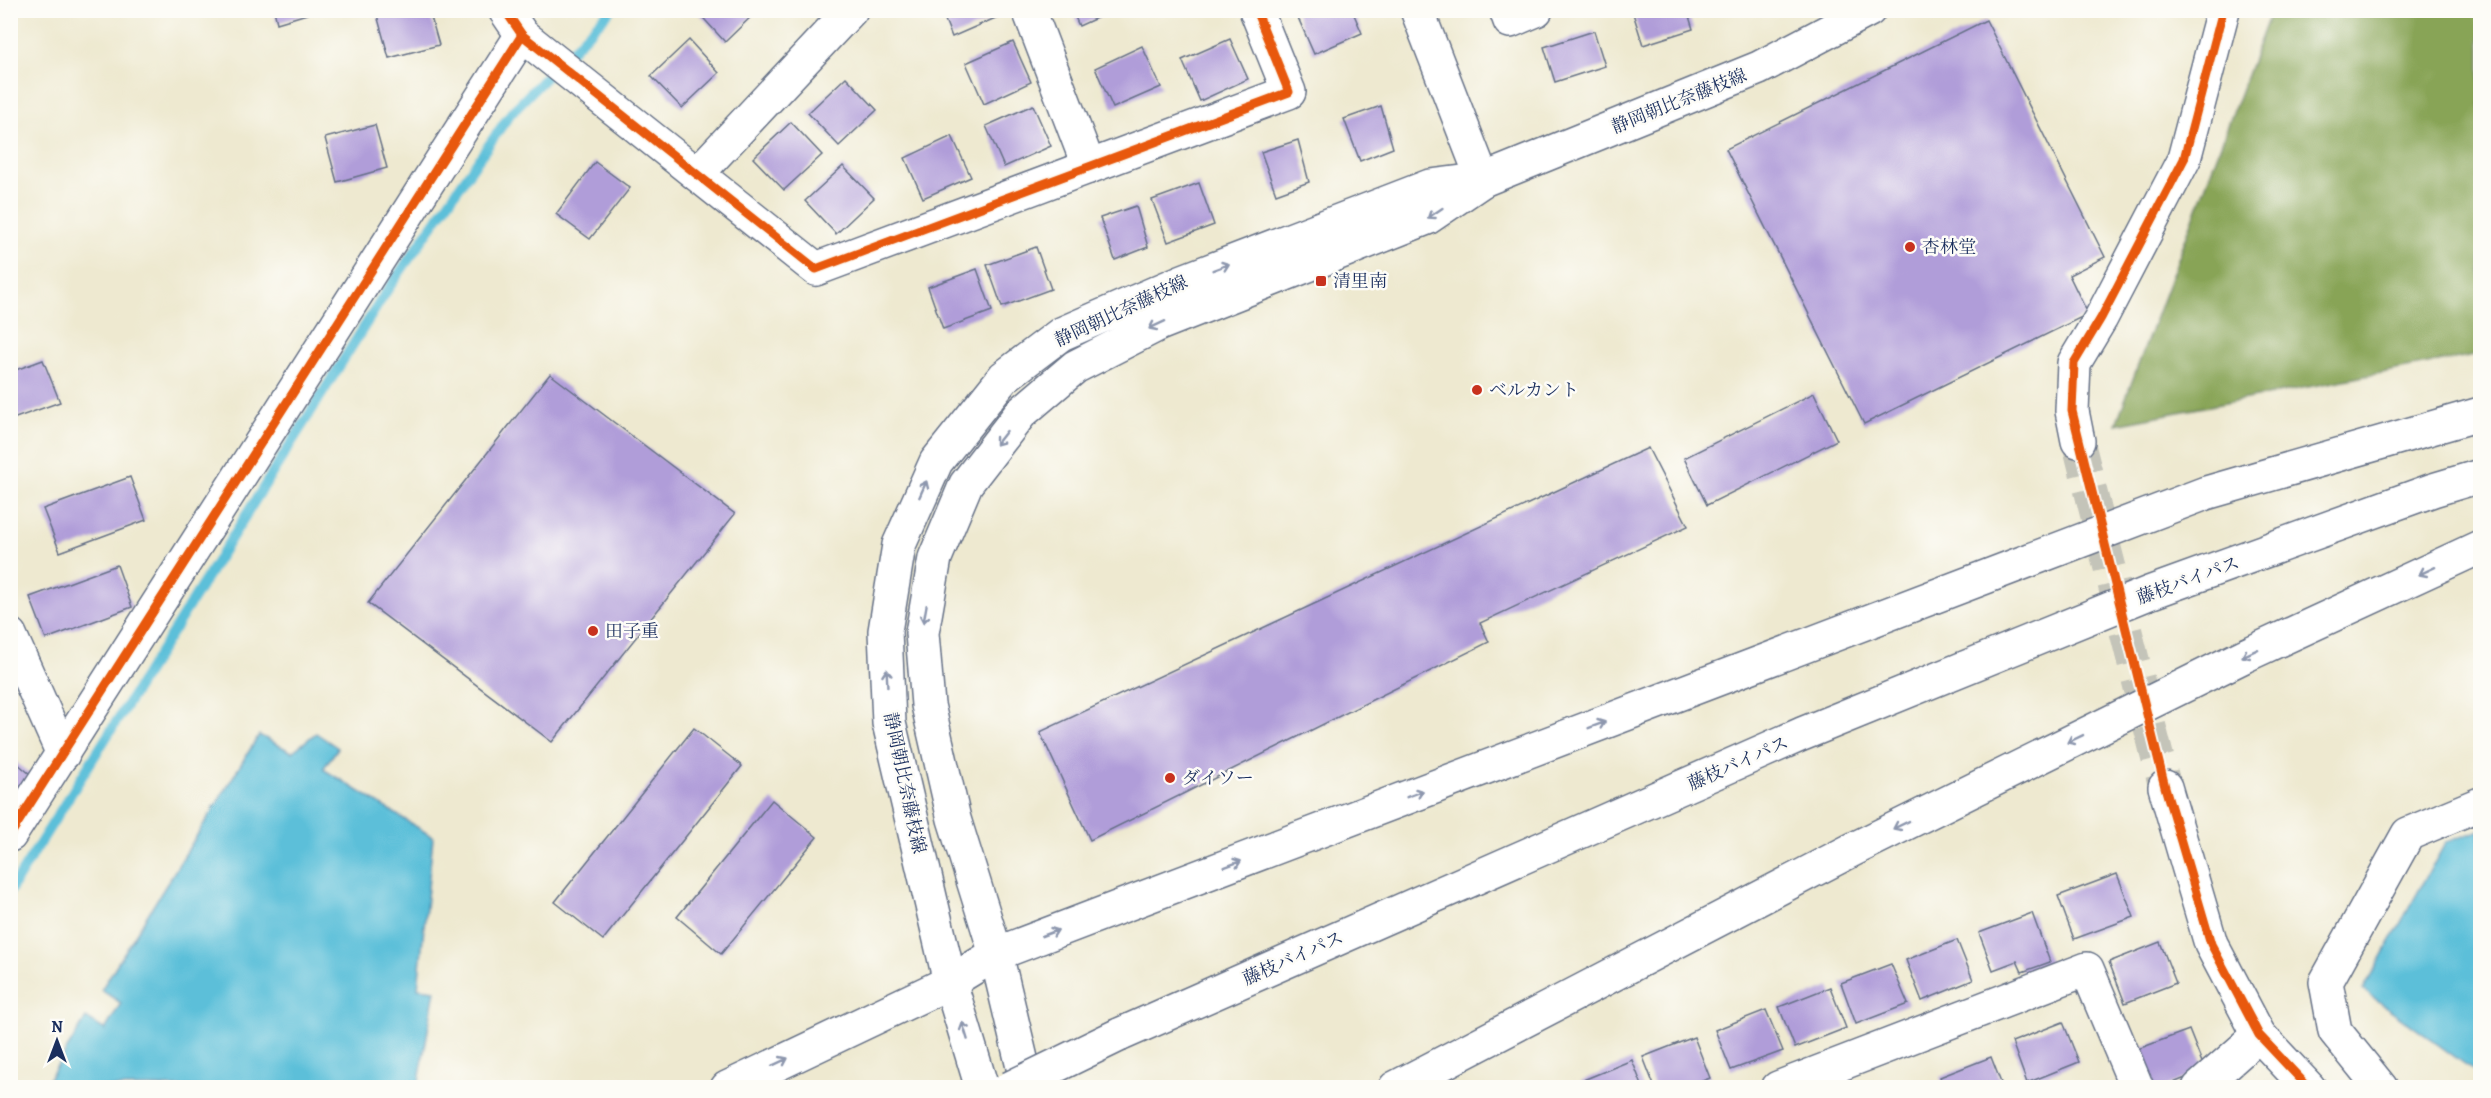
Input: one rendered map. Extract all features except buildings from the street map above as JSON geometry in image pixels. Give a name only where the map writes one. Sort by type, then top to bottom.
[{"type":"main road","points":[[697,174],[851,10]]},
{"type":"main road","points":[[1029,10],[1089,167]]},
{"type":"main road","points":[[10,835],[514,23],[816,269],[1289,92],[1256,10]]},
{"type":"main road","points":[[1417,10],[1483,180]]},
{"type":"main road","points":[[1506,10],[1510,21],[1536,10]]},
{"type":"main road","name":"静岡朝比奈藤枝線","points":[[1028,1088],[996,954],[951,808],[928,705],[922,633],[935,558],[966,484],[1021,413],[1075,367],[1159,324],[1427,218],[1483,180],[1759,68],[1869,10]]},
{"type":"main road","points":[[2078,441],[2072,411],[2074,363],[2101,318],[2184,159],[2223,10]]},
{"type":"main road","name":"静岡朝比奈藤枝線","points":[[982,1088],[950,982],[890,723],[885,632],[899,544],[936,462],[1004,377],[1061,334],[1183,281],[1430,186],[1483,180]]},
{"type":"main road","points":[[727,1088],[950,982],[996,954],[2206,493],[2481,414]]},
{"type":"main road","name":"藤枝バイパス","points":[[1010,1088],[1119,1035],[1802,734],[2149,593],[2433,490],[2481,476]]},
{"type":"main road","points":[[1395,1088],[1852,850],[2244,656],[2481,547]]},
{"type":"main road","points":[[10,635],[63,753]]},
{"type":"main road","points":[[2165,787],[2211,944],[2259,1035],[2309,1088]]},
{"type":"main road","points":[[2381,1088],[2335,1031],[2326,982],[2408,834],[2481,804]]},
{"type":"main road","points":[[1778,1088],[2087,969],[2137,1088]]},
{"type":"main road","points":[[2199,1088],[2259,1035]]},
{"type":"green space","points":[[2271,11],[2480,11],[2480,354],[2116,424]]},
{"type":"water","points":[[316,733],[338,748],[323,769],[433,837],[418,988],[435,990],[418,1087],[44,1087],[86,1018],[105,1030],[121,1003],[101,990],[259,735],[292,752]]},
{"type":"water","points":[[2480,830],[2480,1075],[2363,990],[2446,842]]},
{"type":"waterway","points":[[10,891],[386,292],[511,113],[611,10]]},
{"type":"tunnel","points":[[2078,441],[2165,787]]},
{"type":"cycle path","points":[[505,10],[522,35],[816,269],[1289,92],[1256,10]]},
{"type":"cycle path","points":[[2223,10],[2184,159],[2101,318],[2074,363],[2072,411],[2165,787],[2211,944],[2259,1035],[2309,1088]]},
{"type":"cycle path","points":[[10,835],[522,35]]},
{"type":"place","name":"杏林堂","points":[[1910,247]]},
{"type":"place","name":"清里南","points":[[1321,281]]},
{"type":"place","name":"ベルカント","points":[[1477,390]]},
{"type":"place","name":"田子重","points":[[593,631]]},
{"type":"place","name":"ダイソー","points":[[1170,778]]}]
